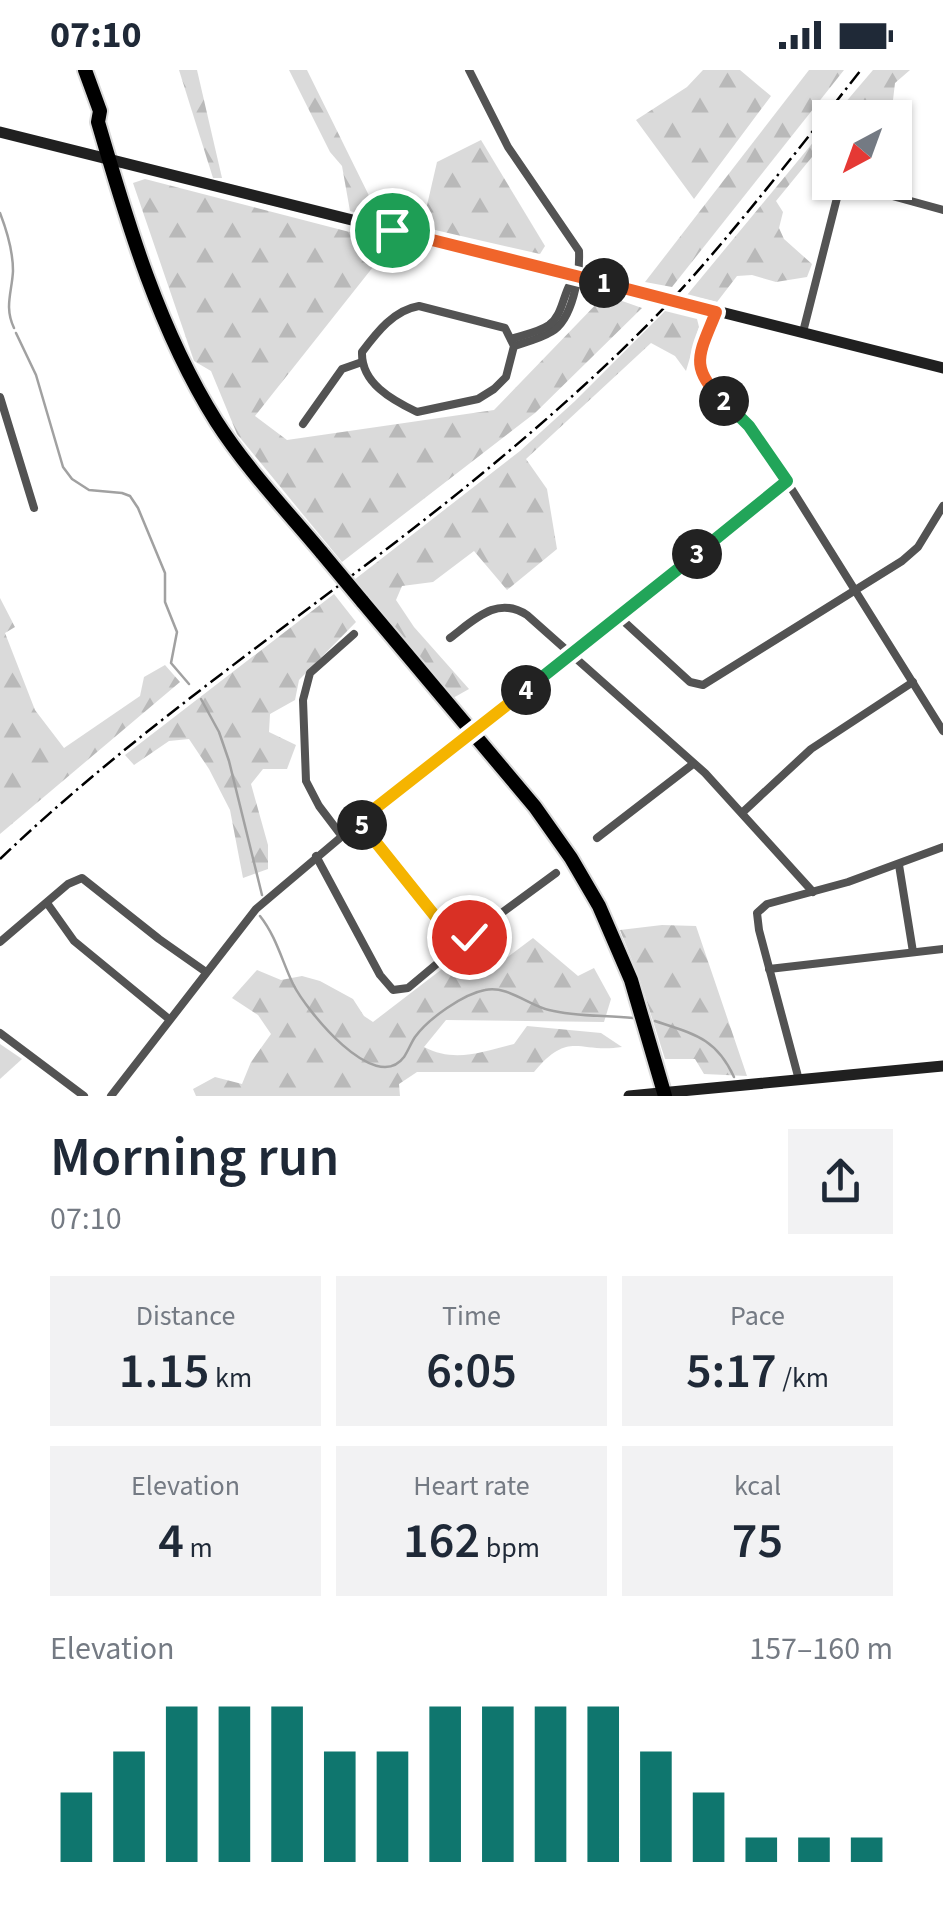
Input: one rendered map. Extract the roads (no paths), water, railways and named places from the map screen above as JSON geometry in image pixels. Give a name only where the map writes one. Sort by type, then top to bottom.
[{"type":"highway","points":[[77,70],[92,116],[98,122]]},
{"type":"highway","points":[[85,70],[100,112],[98,122],[108,158],[162,316],[191,378],[246,463],[553,832],[593,895],[632,980],[665,1094]]},
{"type":"street","points":[[471,70],[508,147],[576,245],[579,259],[570,304],[560,326],[552,332],[512,342]]},
{"type":"street","points":[[0,132],[716,312],[942,363]]},
{"type":"street","points":[[803,332],[840,190],[856,186],[943,210]]},
{"type":"street","points":[[419,306],[505,328],[512,342],[506,377],[494,388],[478,399],[417,412],[378,388],[362,362],[362,352],[376,335],[407,308],[419,306]]},
{"type":"street","points":[[716,312],[699,356],[702,378],[749,426],[787,481],[943,731]]},
{"type":"street","points":[[303,424],[342,370],[362,362]]},
{"type":"street","points":[[0,397],[34,508]]},
{"type":"street","points":[[111,1096],[256,909],[359,821],[787,481]]},
{"type":"street","points":[[620,617],[697,686],[909,555],[943,506]]},
{"type":"street","points":[[450,638],[494,608],[507,606],[527,615],[743,812],[813,892]]},
{"type":"street","points":[[341,836],[318,806],[306,781],[304,700],[310,672],[354,634]]},
{"type":"street","points":[[743,812],[811,749],[913,682]]},
{"type":"street","points":[[597,838],[693,764]]},
{"type":"street","points":[[359,821],[459,946]]},
{"type":"street","points":[[800,1080],[758,913],[767,904],[899,865],[943,847]]},
{"type":"street","points":[[316,856],[380,975],[393,990],[408,988],[556,873]]},
{"type":"street","points":[[899,865],[913,952]]},
{"type":"street","points":[[0,942],[68,884],[82,878],[206,972]]},
{"type":"street","points":[[46,903],[74,941],[169,1019]]},
{"type":"street","points":[[769,969],[943,949]]},
{"type":"street","points":[[0,1033],[84,1096]]},
{"type":"street","points":[[629,1096],[943,1066]]},
{"type":"waterway","points":[[0,213],[12,256],[9,306],[14,328]]},
{"type":"waterway","points":[[16,333],[36,375],[63,467],[72,479],[89,490],[122,493],[130,496],[138,508],[165,573],[165,602],[177,632],[171,663],[189,684]]},
{"type":"waterway","points":[[201,699],[229,761],[262,895]]},
{"type":"waterway","points":[[260,916],[275,940],[293,984],[312,1012],[342,1045],[376,1066],[391,1066],[404,1057],[415,1037],[437,1015],[485,990],[501,990],[559,1012],[633,1018]]},
{"type":"waterway","points":[[655,1021],[702,1039],[720,1054],[734,1077]]},
{"type":"railway","points":[[0,859],[120,754],[434,512],[596,375],[689,281],[861,70]]}]
